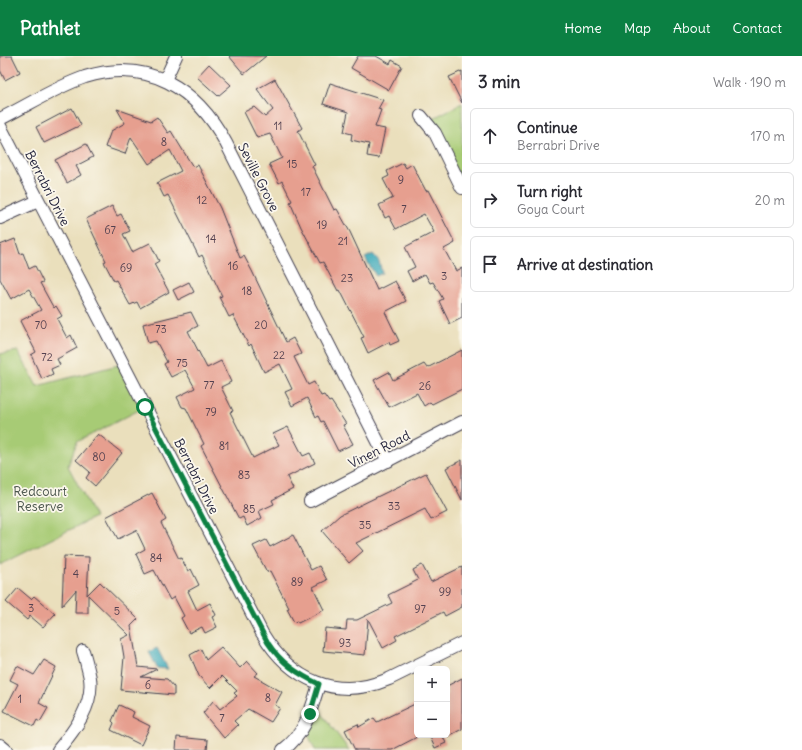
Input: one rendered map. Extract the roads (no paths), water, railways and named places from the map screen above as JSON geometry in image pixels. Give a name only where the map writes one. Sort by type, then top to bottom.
[{"type":"street","points":[[166,80],[176,56]]},
{"type":"street","name":"Seville Grove","points":[[0,119],[70,83],[96,74],[116,72],[130,72],[166,80],[184,91],[199,103],[220,131],[388,461]]},
{"type":"street","points":[[421,116],[435,133],[462,188]]},
{"type":"street","name":"Berrabri Drive","points":[[0,126],[262,633],[273,651],[286,665],[300,675],[319,684],[354,688],[378,684],[462,643]]},
{"type":"street","points":[[0,218],[38,201]]},
{"type":"street","name":"Vinen Road","points":[[310,501],[462,422]]},
{"type":"street","points":[[58,750],[72,732],[88,699],[90,679],[83,651]]},
{"type":"street","points":[[283,750],[296,739],[305,727],[319,684]]},
{"type":"street","points":[[0,745],[6,750]]},
{"type":"water","points":[[373,254],[379,261],[382,273],[376,276],[365,258]]},
{"type":"water","points":[[157,648],[168,669],[157,668],[149,652]]},
{"type":"park label","name":"Redcourt Reserve","points":[[40,498]]}]
